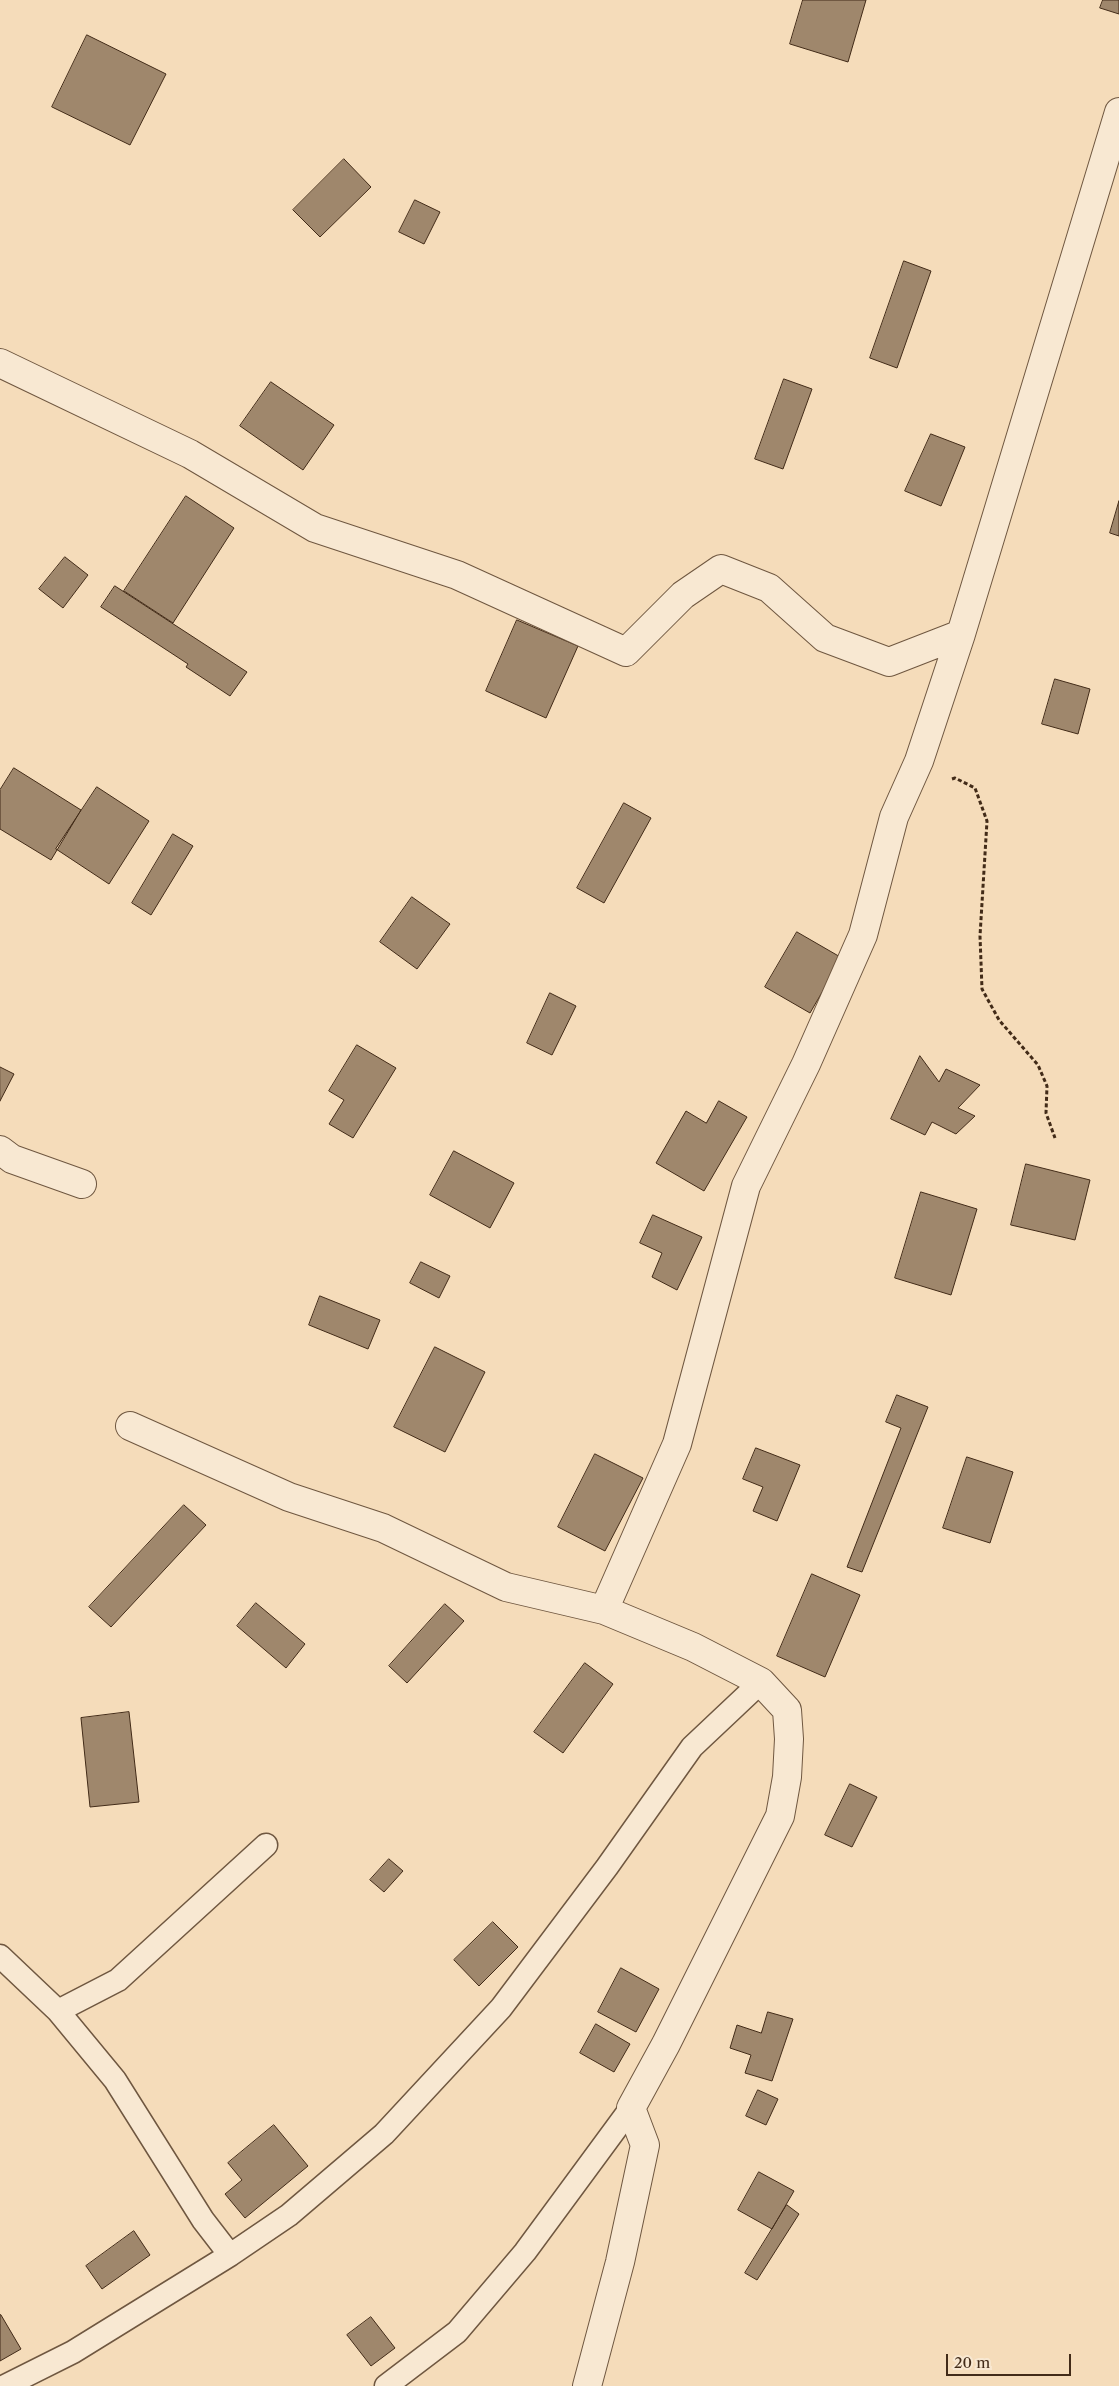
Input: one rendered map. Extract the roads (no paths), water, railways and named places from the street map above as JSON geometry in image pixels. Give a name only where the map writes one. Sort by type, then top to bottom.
[{"type":"street","points":[[604,1610],[678,1444],[746,1186],[806,1064],[863,934],[894,817],[920,761],[961,634],[1119,112]]},
{"type":"street","points":[[0,363],[190,454],[315,528],[457,576],[626,652],[684,595],[721,569],[769,588],[825,638],[889,662],[961,634]]},
{"type":"street","points":[[0,1150],[12,1159],[82,1184]]},
{"type":"street","points":[[130,1426],[289,1497],[383,1528],[506,1587],[604,1610],[693,1647],[761,1682],[786,1710],[789,1738],[787,1777],[780,1816],[666,2044],[631,2108],[645,2145],[620,2262],[587,2386]]},
{"type":"lane","points":[[5,2386],[74,2352],[289,2216],[384,2134],[502,2008],[607,1868],[692,1747],[761,1682]]},
{"type":"lane","points":[[58,2011],[118,1980],[266,1845]]},
{"type":"lane","points":[[0,1956],[58,2011],[115,2080],[203,2220],[230,2255]]},
{"type":"lane","points":[[386,2386],[457,2332],[525,2252],[631,2108]]}]
